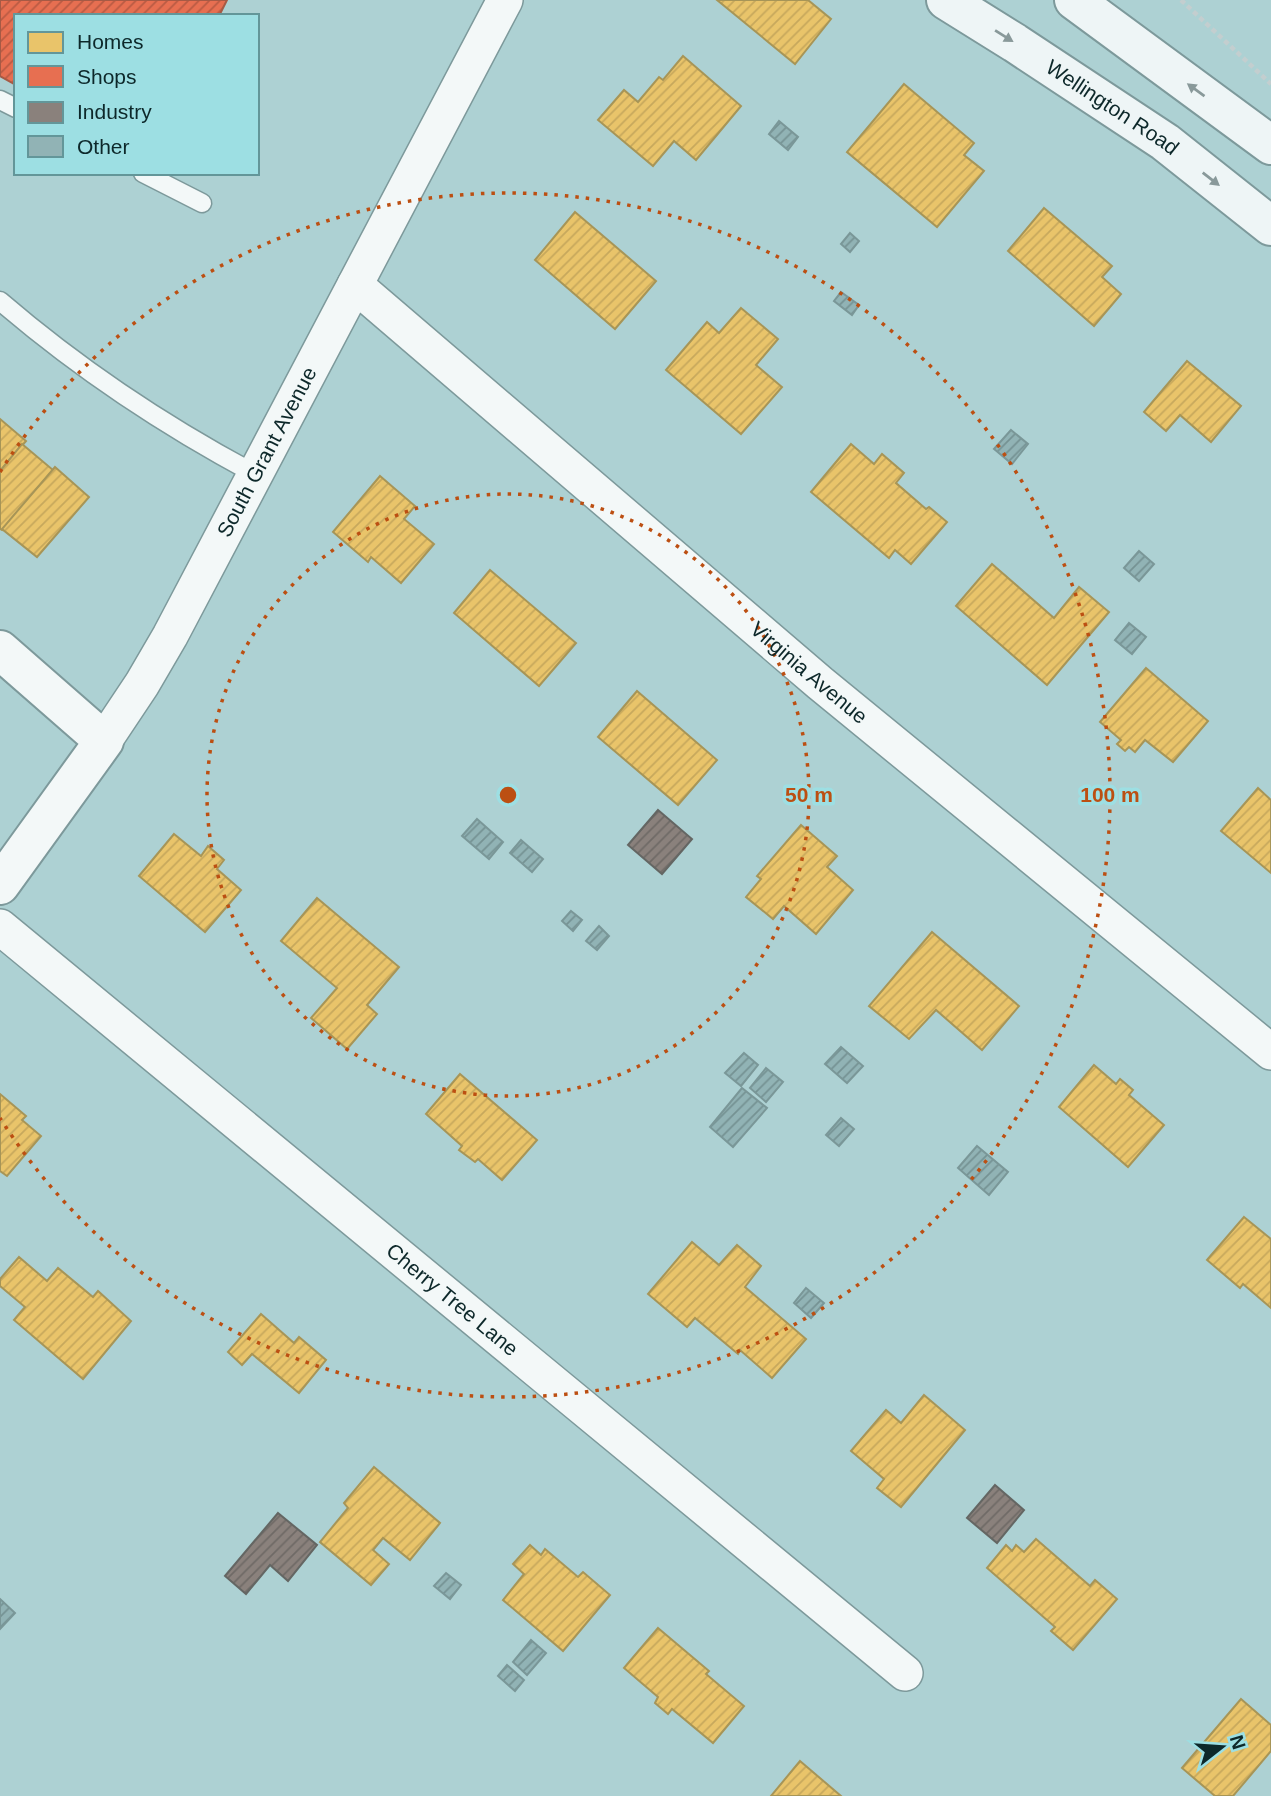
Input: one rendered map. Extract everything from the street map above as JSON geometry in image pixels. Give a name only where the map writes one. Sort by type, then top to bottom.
[{"type":"main road","name":"Wellington Road","points":[[946,0],[1165,142],[1271,226]]},
{"type":"main road","points":[[1074,0],[1271,145]]},
{"type":"street","name":"South Grant Avenue","points":[[0,885],[104,741],[170,636],[505,0]]},
{"type":"street","name":"Virginia Avenue","points":[[355,285],[820,683],[1271,1052]]},
{"type":"street","points":[[0,650],[104,741]]},
{"type":"street","name":"Cherry Tree Lane","points":[[0,927],[905,1673]]},
{"type":"lane","points":[[147,175],[202,203]]},
{"type":"lane","points":[[0,301],[36,332],[148,412],[199,444],[255,474]]},
{"type":"path","points":[[1181,0],[1271,84]]},
{"type":"building: Homes","points":[[717,0],[808,0],[831,19],[795,64]]},
{"type":"building: Homes","points":[[683,56],[741,106],[696,160],[674,141],[653,166],[598,120],[624,90],[638,102],[659,77],[663,80]]},
{"type":"building: Homes","points":[[904,84],[974,143],[964,155],[984,171],[937,227],[847,152]]},
{"type":"building: Homes","points":[[1044,208],[1112,266],[1102,277],[1121,294],[1094,326],[1008,251]]},
{"type":"building: Homes","points":[[575,212],[656,281],[615,329],[535,260]]},
{"type":"building: Homes","points":[[741,308],[778,339],[756,365],[782,387],[741,434],[666,370],[707,322],[719,333]]},
{"type":"building: Homes","points":[[1187,361],[1241,406],[1211,442],[1180,415],[1166,431],[1144,412]]},
{"type":"building: Homes","points":[[0,419],[26,441],[0,471]]},
{"type":"building: Homes","points":[[22,444],[53,470],[2,530],[0,471]]},
{"type":"building: Homes","points":[[851,444],[874,464],[882,454],[904,473],[896,483],[926,509],[929,507],[947,522],[911,564],[895,550],[889,558],[811,492]]},
{"type":"building: Homes","points":[[55,467],[89,497],[37,557],[2,529]]},
{"type":"building: Homes","points":[[380,476],[415,506],[404,519],[434,544],[401,583],[371,557],[368,562],[333,532]]},
{"type":"building: Homes","points":[[992,564],[1054,618],[1079,587],[1109,612],[1047,685],[956,606]]},
{"type":"building: Homes","points":[[490,570],[576,643],[539,686],[454,613]]},
{"type":"building: Homes","points":[[1146,668],[1208,721],[1173,762],[1145,740],[1135,752],[1129,747],[1125,751],[1117,744],[1121,740],[1100,722]]},
{"type":"building: Homes","points":[[637,691],[717,760],[678,805],[598,737]]},
{"type":"building: Homes","points":[[1258,788],[1271,800],[1271,873],[1221,831]]},
{"type":"building: Homes","points":[[801,825],[837,856],[827,867],[853,890],[816,934],[784,906],[773,919],[746,897],[761,879],[757,876]]},
{"type":"building: Homes","points":[[174,834],[201,856],[208,846],[224,860],[217,869],[241,890],[205,932],[139,876]]},
{"type":"building: Homes","points":[[317,898],[399,967],[367,1005],[377,1014],[347,1049],[311,1018],[337,988],[281,941]]},
{"type":"building: Homes","points":[[932,932],[1019,1006],[982,1050],[936,1010],[909,1039],[869,1006]]},
{"type":"building: Homes","points":[[1094,1065],[1116,1084],[1120,1079],[1133,1090],[1129,1095],[1164,1125],[1128,1167],[1059,1107]]},
{"type":"building: Homes","points":[[460,1074],[537,1140],[502,1180],[478,1159],[475,1162],[459,1150],[462,1146],[426,1114]]},
{"type":"building: Homes","points":[[0,1094],[26,1116],[22,1120],[41,1136],[7,1176],[0,1171]]},
{"type":"building: Homes","points":[[1244,1217],[1271,1239],[1271,1308],[1243,1284],[1240,1288],[1207,1260]]},
{"type":"building: Homes","points":[[692,1242],[719,1265],[737,1245],[761,1266],[745,1287],[806,1339],[772,1378],[740,1350],[738,1354],[695,1318],[687,1327],[648,1294]]},
{"type":"building: Homes","points":[[19,1257],[47,1281],[58,1268],[93,1297],[98,1291],[131,1321],[83,1379],[14,1320],[25,1307],[0,1286],[0,1279]]},
{"type":"building: Homes","points":[[261,1314],[294,1343],[299,1337],[326,1360],[299,1393],[252,1354],[242,1365],[228,1352]]},
{"type":"building: Homes","points":[[924,1395],[965,1430],[901,1507],[877,1488],[884,1479],[851,1451],[886,1410],[901,1423]]},
{"type":"building: Homes","points":[[374,1467],[440,1523],[410,1560],[383,1538],[373,1550],[389,1564],[371,1585],[320,1542],[348,1508],[344,1503]]},
{"type":"building: Homes","points":[[1036,1539],[1090,1586],[1095,1580],[1117,1599],[1073,1650],[1051,1631],[1055,1627],[987,1568],[1006,1545],[1012,1551],[1016,1545],[1024,1552]]},
{"type":"building: Homes","points":[[530,1545],[541,1555],[545,1549],[578,1577],[583,1572],[610,1595],[563,1651],[503,1600],[524,1574],[513,1564]]},
{"type":"building: Homes","points":[[658,1628],[709,1671],[706,1674],[744,1706],[713,1743],[672,1709],[668,1714],[655,1703],[658,1697],[624,1668]]},
{"type":"building: Homes","points":[[1241,1699],[1271,1725],[1271,1751],[1233,1796],[1215,1796],[1182,1768]]},
{"type":"building: Homes","points":[[800,1761],[841,1796],[771,1796]]},
{"type":"building: Shops","points":[[0,0],[227,0],[220,14],[14,14],[14,84],[0,76]]},
{"type":"building: Industry","points":[[658,810],[692,839],[662,874],[628,845]]},
{"type":"building: Industry","points":[[995,1485],[1024,1510],[997,1543],[967,1518]]},
{"type":"building: Industry","points":[[278,1513],[317,1545],[288,1581],[270,1565],[246,1594],[225,1576]]},
{"type":"building: Other","points":[[779,121],[798,137],[788,150],[769,134]]},
{"type":"building: Other","points":[[850,233],[859,241],[850,252],[841,244]]},
{"type":"building: Other","points":[[841,292],[859,305],[852,315],[834,301]]},
{"type":"building: Other","points":[[1011,430],[1028,444],[1012,464],[994,449]]},
{"type":"building: Other","points":[[1139,551],[1154,564],[1139,581],[1124,568]]},
{"type":"building: Other","points":[[1129,623],[1146,637],[1132,654],[1115,640]]},
{"type":"building: Other","points":[[477,819],[503,842],[489,859],[462,836]]},
{"type":"building: Other","points":[[521,840],[543,859],[532,872],[510,853]]},
{"type":"building: Other","points":[[571,911],[582,920],[573,931],[562,921]]},
{"type":"building: Other","points":[[599,926],[609,936],[597,950],[586,941]]},
{"type":"building: Other","points":[[841,1047],[863,1066],[847,1083],[825,1064]]},
{"type":"building: Other","points":[[744,1053],[758,1065],[741,1086],[725,1073]]},
{"type":"building: Other","points":[[766,1068],[783,1082],[766,1102],[750,1088]]},
{"type":"building: Other","points":[[742,1088],[767,1108],[733,1147],[710,1127]]},
{"type":"building: Other","points":[[841,1118],[854,1129],[839,1146],[826,1135]]},
{"type":"building: Other","points":[[977,1146],[1008,1172],[989,1195],[958,1168]]},
{"type":"building: Other","points":[[806,1288],[824,1303],[811,1318],[794,1303]]},
{"type":"building: Other","points":[[446,1573],[461,1585],[450,1599],[434,1586]]},
{"type":"building: Other","points":[[0,1599],[15,1613],[0,1629]]},
{"type":"building: Other","points":[[531,1640],[546,1653],[527,1675],[513,1662]]},
{"type":"building: Other","points":[[507,1665],[524,1680],[515,1691],[498,1676]]}]
